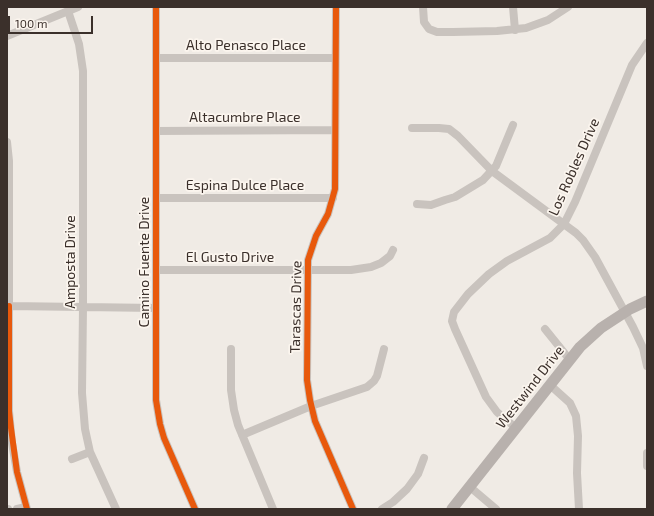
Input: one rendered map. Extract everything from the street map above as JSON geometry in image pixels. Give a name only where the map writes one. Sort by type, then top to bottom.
[{"type":"main road","name":"Westwind Drive","points":[[452,509],[580,347],[600,328],[647,301]]},
{"type":"street","points":[[7,36],[78,7]]},
{"type":"street","name":"Camino Fuente Drive","points":[[156,7],[157,409],[164,438],[195,509]]},
{"type":"street","name":"Tarascas Drive","points":[[336,7],[335,182],[333,198],[325,220],[311,246],[308,260],[307,380],[315,421],[353,509]]},
{"type":"street","points":[[423,7],[424,22],[429,29],[434,31],[515,30],[532,27],[542,23],[568,7]]},
{"type":"street","points":[[513,7],[515,30]]},
{"type":"street","name":"Amposta Drive","points":[[68,11],[79,44],[83,72],[82,393],[85,429],[90,452],[116,509]]},
{"type":"street","name":"Los Robles Drive","points":[[516,428],[497,412],[486,397],[455,329],[452,317],[463,300],[489,274],[507,261],[550,238],[564,224],[575,202],[632,65],[647,43]]},
{"type":"street","name":"Alto Penasco Place","points":[[156,58],[335,58]]},
{"type":"street","points":[[417,204],[431,205],[455,197],[483,180],[496,166],[513,125]]},
{"type":"street","points":[[412,128],[432,127],[449,129],[458,136],[492,171],[576,233],[588,246],[626,312],[643,348],[647,366]]},
{"type":"street","name":"Altacumbre Place","points":[[156,131],[336,130]]},
{"type":"street","points":[[7,142],[9,161],[8,262],[10,443],[26,508],[17,509]]},
{"type":"street","name":"Espina Dulce Place","points":[[156,198],[333,198]]},
{"type":"street","name":"El Gusto Drive","points":[[156,270],[350,270],[371,267],[385,260],[393,250]]},
{"type":"street","points":[[9,306],[156,308]]},
{"type":"street","points":[[545,329],[570,360]]},
{"type":"street","points":[[231,349],[230,390],[238,425],[274,509]]},
{"type":"street","points":[[242,435],[311,406],[361,390],[372,384],[377,376],[384,349]]},
{"type":"street","points":[[550,385],[570,403],[576,416],[578,436],[577,473],[579,509]]},
{"type":"street","points":[[72,459],[90,452]]},
{"type":"street","points":[[647,453],[647,466]]},
{"type":"street","points":[[382,509],[393,502],[407,489],[418,474],[424,458]]},
{"type":"street","points":[[470,487],[496,509]]},
{"type":"cycle path","points":[[156,7],[156,400],[164,438],[195,509]]},
{"type":"cycle path","points":[[336,7],[335,189],[328,214],[316,236],[308,260],[307,380],[315,421],[353,509]]},
{"type":"cycle path","points":[[9,306],[9,411],[17,472],[27,509]]}]
